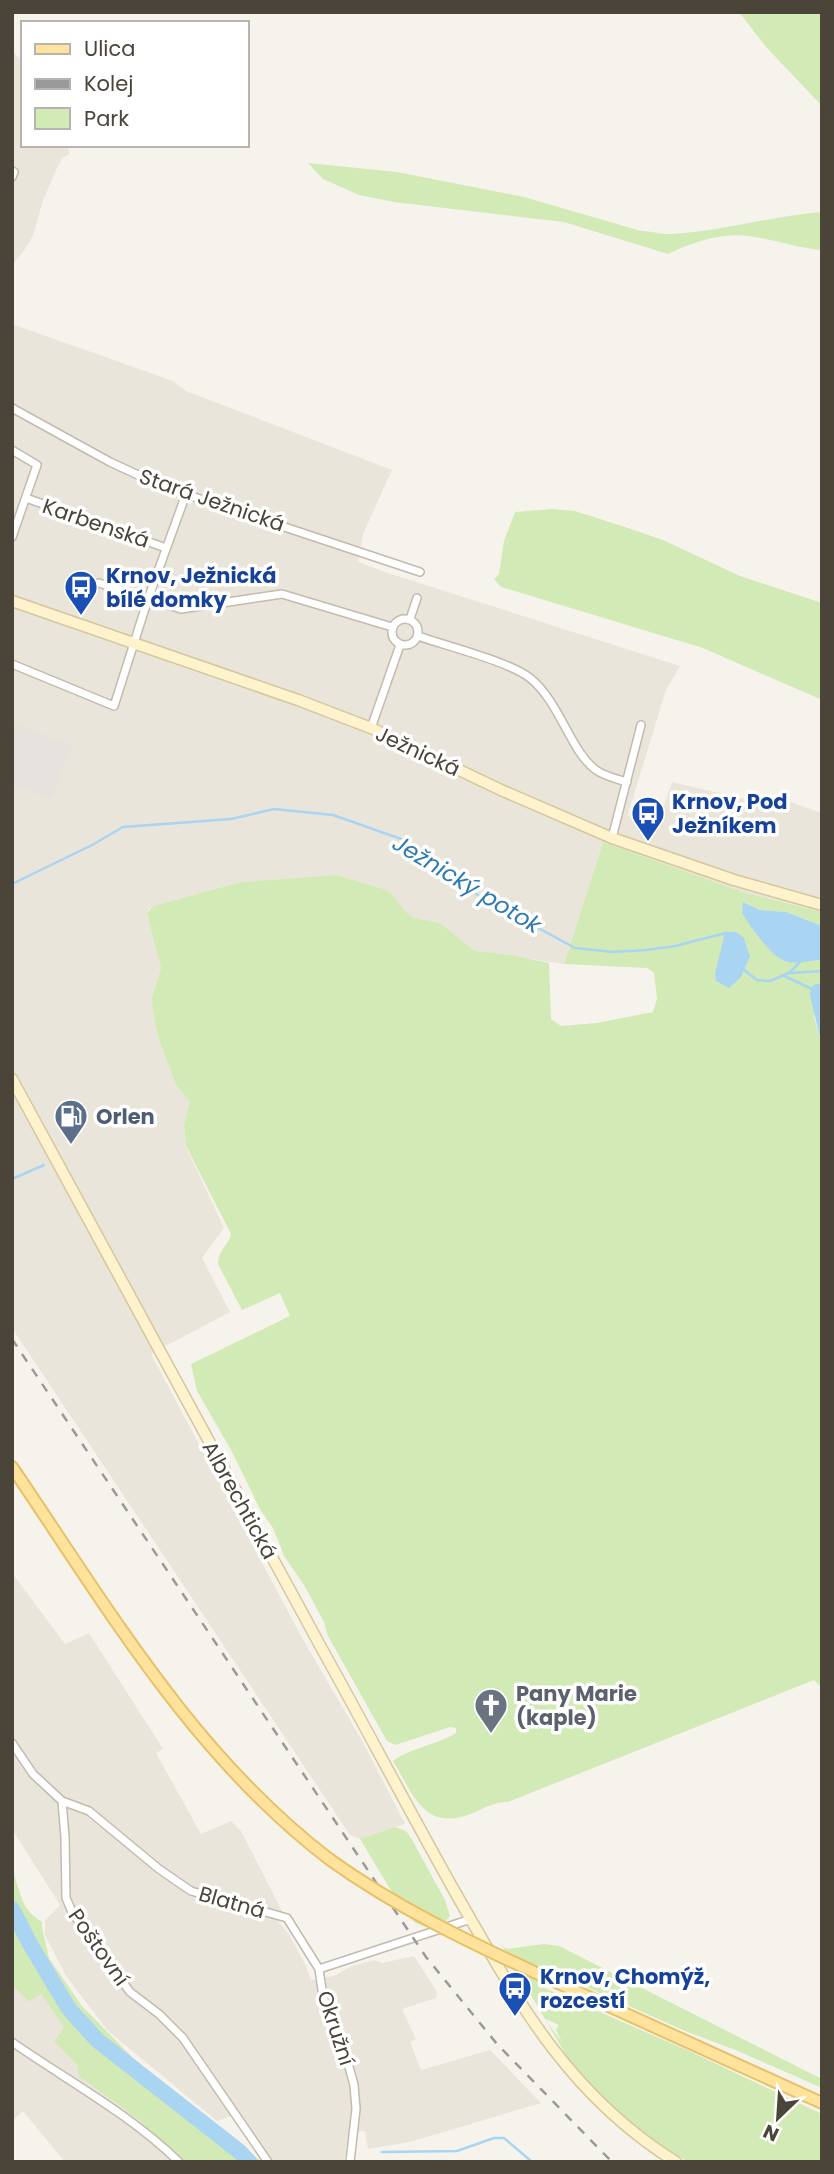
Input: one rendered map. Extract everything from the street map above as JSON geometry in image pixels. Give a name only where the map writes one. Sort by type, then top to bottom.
[{"type":"main road","name":"Ježnická","points":[[12,601],[372,728],[501,790],[612,838],[734,880],[822,905]]},
{"type":"main road","name":"Albrechtická","points":[[12,1079],[471,1919],[523,2007],[569,2071],[619,2121],[676,2162]]},
{"type":"main road","points":[[12,1467],[141,1656],[197,1732],[263,1803],[330,1859],[417,1916],[822,2104]]},
{"type":"street","name":"Stará Ježnická","points":[[12,408],[110,462],[164,487],[420,572]]},
{"type":"street","name":"Karbenská","points":[[12,450],[37,465],[12,537]]},
{"type":"street","points":[[12,664],[114,706],[148,599],[186,494]]},
{"type":"street","name":"Karbenská","points":[[26,499],[166,548]]},
{"type":"street","points":[[99,583],[181,609],[282,594],[392,627]]},
{"type":"street","points":[[410,619],[417,598]]},
{"type":"street","points":[[410,619],[418,629],[418,636],[408,645],[400,645],[394,641],[392,627],[396,621],[410,619]]},
{"type":"street","points":[[418,636],[529,677],[545,693],[588,763],[599,772],[626,782]]},
{"type":"street","points":[[372,728],[400,645]]},
{"type":"street","points":[[612,838],[641,725]]},
{"type":"street","points":[[12,1743],[33,1773],[62,1801]]},
{"type":"street","name":"Blatná","points":[[62,1801],[89,1811],[159,1869],[191,1891],[287,1918],[319,1969]]},
{"type":"street","name":"Poštovní","points":[[62,1801],[66,1898],[73,1914],[130,1992],[159,2014],[183,2038],[268,2162]]},
{"type":"street","name":"Okružní","points":[[350,2162],[356,2109],[354,2085],[323,1997],[319,1969],[471,1919]]},
{"type":"street","points":[[12,2042],[107,2105],[163,2146],[179,2162]]},
{"type":"shaded area","points":[[12,51],[21,60],[21,147],[68,147],[69,155],[63,157],[57,168],[43,200],[33,236],[12,265]]},
{"type":"shaded area","points":[[12,324],[173,381],[186,391],[392,470],[363,534],[358,562],[680,666],[666,690],[628,814],[638,829],[651,833],[656,829],[672,782],[757,802],[765,793],[822,813],[822,912],[746,893],[603,842],[564,964],[475,951],[440,923],[414,918],[384,889],[336,875],[241,882],[153,906],[148,910],[161,968],[152,997],[159,1040],[176,1085],[190,1102],[184,1125],[186,1147],[224,1228],[202,1258],[230,1312],[151,1354],[301,1636],[365,1746],[405,1824],[360,1839],[350,1835],[12,1328]]},
{"type":"shaded area","points":[[12,723],[72,745],[52,799],[12,785]]},
{"type":"shaded area","points":[[12,1573],[65,1644],[89,1633],[163,1749],[156,1753],[201,1834],[231,1821],[241,1831],[282,1911],[278,1921],[290,1936],[311,1980],[334,1976],[352,1966],[375,1960],[382,1963],[414,1956],[437,1992],[436,1998],[402,2009],[416,2039],[410,2042],[421,2070],[490,2050],[541,2103],[410,2142],[368,2149],[365,2131],[349,2131],[344,2162],[273,2162],[239,2113],[217,2121],[108,2031],[66,1976],[45,1935],[45,1920],[60,1905],[12,1829]]},
{"type":"shaded area","points":[[12,1985],[29,2002],[41,1994],[65,2027],[54,2042],[77,2065],[80,2076],[139,2120],[184,2162],[65,2162],[23,2111],[12,2121]]},
{"type":"green space","points":[[739,12],[822,12],[822,106],[766,47]]},
{"type":"green space","points":[[308,163],[397,172],[524,197],[641,231],[665,234],[710,230],[822,212],[822,250],[737,235],[703,240],[668,254],[564,222],[394,202],[359,195],[323,179]]},
{"type":"green space","points":[[552,509],[575,511],[663,540],[740,576],[822,603],[822,700],[703,648],[501,587],[494,579],[499,574],[504,541],[515,512]]},
{"type":"green space","points":[[603,842],[746,893],[822,912],[822,926],[786,912],[760,910],[744,902],[742,913],[786,962],[822,960],[822,984],[814,984],[814,1016],[822,1046],[822,1688],[814,1680],[508,1802],[456,1818],[443,1818],[422,1807],[393,1761],[408,1752],[449,1737],[456,1733],[456,1728],[450,1727],[395,1745],[387,1741],[328,1636],[324,1622],[304,1585],[284,1556],[273,1528],[261,1511],[231,1450],[197,1391],[191,1364],[290,1316],[280,1293],[242,1310],[218,1264],[219,1256],[231,1234],[186,1146],[184,1125],[190,1102],[176,1085],[159,1040],[152,997],[161,968],[147,913],[153,906],[241,882],[336,875],[384,889],[414,918],[440,923],[475,951],[549,963],[551,1019],[561,1026],[597,1023],[653,1012],[657,999],[654,973],[647,968],[564,964]],"holes":[[[750,957],[741,977],[715,974]]]},
{"type":"green space","points":[[395,1827],[406,1831],[411,1838],[445,1900],[450,1916],[435,1927],[425,1927],[411,1918],[360,1839]]},
{"type":"green space","points":[[12,1869],[26,1907],[42,1922],[49,1958],[82,2006],[133,2058],[262,2162],[184,2162],[139,2120],[79,2076],[77,2065],[54,2042],[64,2027],[41,1994],[29,2002],[12,1985]]},
{"type":"green space","points":[[544,1944],[559,1946],[822,2079],[822,2088],[685,2031],[549,1968],[540,1986],[687,2050],[822,2114],[822,2162],[688,2162],[654,2140],[595,2093],[575,2070],[546,2021],[562,2042],[556,2030],[559,2025],[545,2019],[502,1946],[507,1949]]},
{"type":"water","points":[[743,902],[760,910],[786,912],[822,926],[822,960],[788,962],[775,955],[742,913]]},
{"type":"water","points":[[725,932],[736,932],[744,938],[750,957],[741,977],[729,988],[716,981],[715,974]]},
{"type":"water","points":[[815,984],[822,984],[822,1046],[810,995]]},
{"type":"waterway","name":"Ježnický potok","points":[[12,884],[123,827],[231,819],[274,809],[333,815],[404,840],[474,893],[575,948],[613,952],[646,950],[675,946],[726,933]]},
{"type":"waterway","points":[[789,973],[802,960]]},
{"type":"waterway","name":"Ježnický potok","points":[[742,966],[757,980],[770,981],[789,973],[822,971]]},
{"type":"waterway","points":[[784,976],[812,989]]},
{"type":"waterway","points":[[12,1179],[44,1165]]},
{"type":"waterway","points":[[12,1909],[69,2009],[97,2040],[240,2152],[249,2162]]},
{"type":"waterway","points":[[382,2152],[457,2151],[494,2138],[504,2138],[532,2162]]},
{"type":"railway","points":[[12,1339],[426,1957],[497,2044],[612,2162]]},
{"type":"place","name":"Krnov, Ježnická bílé domky","points":[[81,617]]},
{"type":"place","name":"Krnov, Pod Ježníkem","points":[[648,843]]},
{"type":"place","name":"Orlen","points":[[71,1146]]},
{"type":"place","name":"Pany Marie (kaple)","points":[[491,1735]]},
{"type":"place","name":"Krnov, Chomýž, rozcestí","points":[[515,2018]]}]
